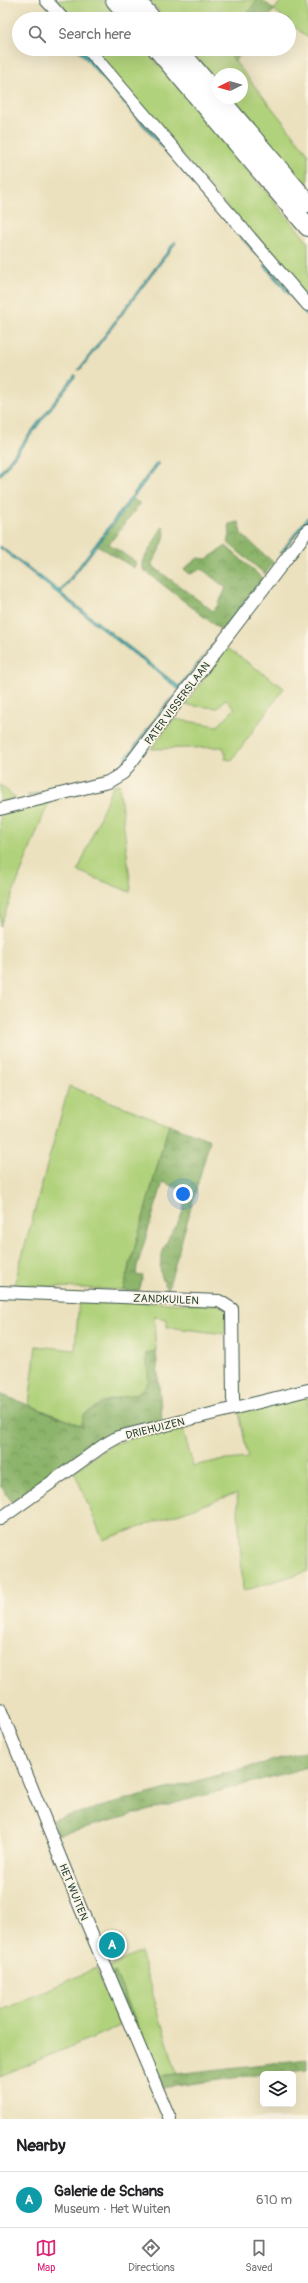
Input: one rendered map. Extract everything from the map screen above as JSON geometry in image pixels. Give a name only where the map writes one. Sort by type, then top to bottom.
[{"type":"highway","points":[[115,0],[125,12]]},
{"type":"highway","points":[[136,0],[146,12]]},
{"type":"highway","points":[[163,56],[308,227]]},
{"type":"highway","points":[[184,56],[212,89]]},
{"type":"highway","points":[[225,104],[308,202]]},
{"type":"street","points":[[46,0],[57,12]]},
{"type":"street","points":[[94,56],[308,305]]},
{"type":"street","name":"PATER VISSERSLAAN","points":[[0,810],[108,782],[123,773],[308,530]]},
{"type":"street","name":"ZANDKUILEN","points":[[0,1292],[219,1301],[232,1310],[233,1399],[235,1408]]},
{"type":"street","name":"DRIEHUIZEN","points":[[0,1519],[104,1445],[118,1437],[308,1390]]},
{"type":"street","name":"HET WUITEN","points":[[0,1709],[81,1909],[170,2119]]},
{"type":"green space","points":[[49,0],[103,0],[114,12],[60,12]]},
{"type":"green space","points":[[149,0],[257,0],[248,12],[159,12]]},
{"type":"green space","points":[[257,0],[263,0],[274,10],[272,12],[248,12]]},
{"type":"green space","points":[[282,0],[308,0],[308,38],[296,28],[296,12],[276,12],[274,10]]},
{"type":"green space","points":[[97,56],[151,56],[308,242],[308,301]]},
{"type":"green space","points":[[196,56],[231,56],[240,68],[212,68],[212,75]]},
{"type":"green space","points":[[231,56],[239,56],[235,61]]},
{"type":"green space","points":[[248,78],[308,153],[308,188],[237,104],[248,104]]},
{"type":"green space","points":[[132,498],[140,504],[109,544],[136,562],[134,568],[97,545]]},
{"type":"green space","points":[[239,522],[241,534],[274,563],[265,574],[228,543],[230,535],[229,524]]},
{"type":"green space","points":[[163,526],[165,530],[164,540],[151,565],[213,611],[218,605],[226,588],[202,569],[190,574],[184,569],[198,558],[207,559],[226,546],[262,578],[222,631],[143,569],[143,561]]},
{"type":"green space","points":[[227,648],[284,688],[232,760],[225,759],[226,756],[223,747],[151,749],[174,719],[218,726],[235,708],[225,699],[218,708],[185,705]]},
{"type":"green space","points":[[119,784],[131,888],[130,892],[78,871],[113,785]]},
{"type":"green space","points":[[0,785],[16,798],[0,802]]},
{"type":"green space","points":[[49,801],[0,926],[0,814]]},
{"type":"green space","points":[[69,1086],[169,1124],[123,1290],[14,1285]]},
{"type":"green space","points":[[169,1124],[210,1140],[168,1289],[163,1281],[161,1272],[162,1254],[169,1237],[180,1219],[187,1192],[163,1182],[137,1266],[136,1275],[143,1276],[139,1291],[123,1290]]},
{"type":"green space","points":[[79,1300],[220,1305],[226,1310],[225,1334],[167,1327],[167,1319],[154,1317],[156,1351],[146,1353],[149,1381],[135,1394],[101,1403],[92,1410],[82,1426],[29,1405],[36,1346],[75,1350]]},
{"type":"green space","points":[[156,1351],[162,1420],[110,1433],[12,1502],[0,1485],[0,1394],[82,1426],[83,1415],[110,1401],[137,1393],[145,1387],[149,1381],[146,1353]]},
{"type":"green space","points":[[308,1396],[308,1571],[243,1591],[237,1493],[103,1540],[74,1471],[112,1444],[182,1425],[193,1466],[216,1461],[248,1458],[239,1412]]},
{"type":"green space","points":[[308,1751],[308,1767],[58,1835],[52,1820]]},
{"type":"green space","points":[[140,1952],[177,2074],[159,2076],[115,1972],[107,1975],[105,1969]]},
{"type":"green space","points":[[96,1968],[120,2026],[0,2076],[0,2011]]},
{"type":"green space","points":[[115,1972],[159,2076],[308,2059],[308,2070],[260,2071],[260,2074],[161,2088],[107,1975]]},
{"type":"water","points":[[83,56],[89,56],[173,157],[171,158]]},
{"type":"water","points":[[182,167],[257,254],[256,255],[181,170]]},
{"type":"water","points":[[175,241],[176,243],[81,369],[78,370]]},
{"type":"water","points":[[266,264],[308,312],[308,317],[264,266]]},
{"type":"water","points":[[75,374],[75,377],[0,476],[0,472]]},
{"type":"water","points":[[157,462],[159,464],[61,593],[179,686],[218,638],[179,690],[0,548],[0,546],[60,591]]},
{"type":"water","points":[[308,516],[308,520],[281,554],[280,553]]},
{"type":"water","points":[[262,579],[226,629],[225,629],[224,627]]},
{"type":"water","points":[[174,695],[125,763],[116,771],[108,775],[118,768]]},
{"type":"water","points":[[100,776],[101,777],[27,796]]},
{"type":"place","name":"Galerie de Schans","points":[[112,1945]]}]
